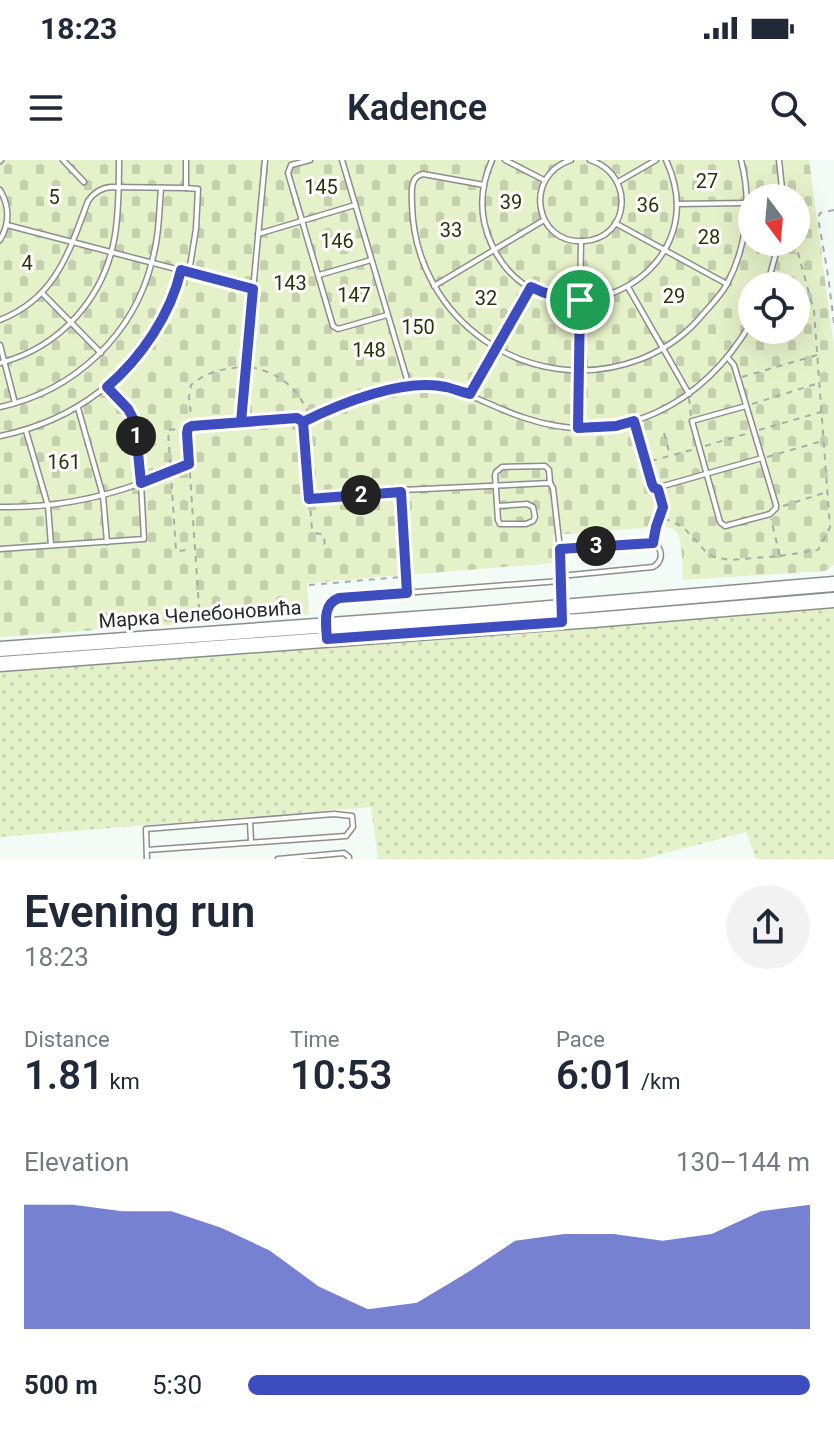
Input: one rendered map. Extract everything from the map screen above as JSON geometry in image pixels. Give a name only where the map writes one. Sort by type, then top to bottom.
[{"type":"main road","name":"Марка Челебоновића","points":[[562,614],[834,584]]},
{"type":"main road","name":"Марка Челебоновића","points":[[0,649],[55,652],[562,614],[834,600]]},
{"type":"main road","name":"Марка Челебоновића","points":[[0,664],[55,652]]},
{"type":"lane","points":[[63,160],[84,182]]},
{"type":"lane","points":[[2,362],[42,346],[72,322],[97,289],[115,235],[119,160]]},
{"type":"lane","points":[[186,160],[186,188]]},
{"type":"lane","points":[[241,422],[265,160]]},
{"type":"lane","points":[[310,160],[291,165],[288,173],[333,326],[335,329],[387,315]]},
{"type":"lane","points":[[342,160],[409,386],[445,387],[470,394],[522,418],[559,428],[616,426],[670,406],[689,394],[728,358],[738,343]]},
{"type":"lane","points":[[492,160],[482,202],[483,219],[494,250],[504,265],[531,287],[554,297],[580,300],[605,297],[628,287],[642,277],[664,251],[675,220],[676,204],[675,187],[666,160]]},
{"type":"lane","points":[[505,160],[544,180]]},
{"type":"lane","points":[[571,160],[553,169],[544,180],[539,204],[544,220],[556,233],[572,241],[597,238],[604,234],[615,223],[622,207],[618,182],[606,167],[590,160]]},
{"type":"lane","points":[[618,182],[656,160]]},
{"type":"lane","points":[[741,160],[745,184]]},
{"type":"lane","points":[[779,160],[782,184]]},
{"type":"lane","points":[[484,185],[423,174],[413,180],[414,225],[423,262],[443,300],[466,326],[497,348],[532,364],[579,371],[619,367],[664,349],[697,322],[727,284],[738,256]]},
{"type":"lane","points":[[0,407],[60,384],[81,370],[101,353],[128,318],[144,288],[152,263],[161,188]]},
{"type":"lane","points":[[0,320],[28,305],[55,277],[65,260],[88,201],[103,189],[198,189],[189,272]]},
{"type":"lane","points":[[0,190],[7,204],[7,225],[0,240]]},
{"type":"lane","points":[[676,204],[738,203]]},
{"type":"lane","points":[[258,234],[355,205]]},
{"type":"lane","points":[[434,286],[544,220]]},
{"type":"lane","points":[[615,223],[727,284]]},
{"type":"lane","points":[[7,225],[253,289]]},
{"type":"lane","points":[[578,428],[581,241]]},
{"type":"lane","points":[[318,275],[371,260]]},
{"type":"lane","points":[[0,436],[57,419],[107,387],[135,358],[152,334],[181,270]]},
{"type":"lane","points":[[470,394],[531,287]]},
{"type":"lane","points":[[628,287],[689,394]]},
{"type":"lane","points":[[42,293],[101,353]]},
{"type":"lane","points":[[0,345],[15,403]]},
{"type":"lane","points":[[728,358],[738,378],[776,508],[770,514],[724,526],[720,522],[692,421],[746,406]]},
{"type":"lane","points":[[0,549],[144,539],[135,422],[107,387]]},
{"type":"lane","points":[[77,408],[103,496],[107,542]]},
{"type":"lane","points":[[634,421],[652,484],[658,489],[663,507],[653,543]]},
{"type":"lane","points":[[26,430],[48,506],[51,545]]},
{"type":"lane","points":[[658,489],[762,458]]},
{"type":"lane","points":[[497,506],[527,504],[533,507],[535,517],[530,523],[503,525],[498,520],[497,506],[496,484],[496,472],[502,467],[548,467],[560,549],[562,614]]},
{"type":"lane","points":[[0,507],[48,506],[103,496],[141,483]]},
{"type":"lane","points":[[407,593],[402,490],[550,483]]},
{"type":"lane","points":[[326,632],[328,608],[335,599],[653,567],[661,555],[653,543],[560,549]]},
{"type":"lane","points":[[147,850],[346,836],[353,827],[352,816],[334,814],[146,829],[147,859]]},
{"type":"lane","points":[[250,821],[251,843]]},
{"type":"lane","points":[[278,859],[344,853],[349,859]]},
{"type":"path","points":[[834,210],[820,213],[818,218],[834,323]]},
{"type":"path","points":[[660,516],[683,527],[714,557],[730,560],[820,549],[830,529],[823,411],[813,301],[799,256]]},
{"type":"path","points":[[738,378],[818,355]]},
{"type":"path","points":[[746,406],[820,383]]},
{"type":"path","points":[[303,422],[395,387],[409,386]]},
{"type":"path","points":[[689,394],[692,421]]},
{"type":"path","points":[[646,463],[823,411]]},
{"type":"path","points":[[188,550],[176,551],[168,430],[297,418],[303,422]]},
{"type":"path","points":[[303,422],[312,529],[324,535],[325,548]]},
{"type":"path","points":[[188,428],[200,625]]},
{"type":"path","points":[[664,433],[671,456]]},
{"type":"path","points":[[762,458],[824,440]]},
{"type":"path","points":[[141,483],[189,464]]},
{"type":"path","points":[[309,499],[401,492]]},
{"type":"path","points":[[776,508],[828,492]]},
{"type":"path","points":[[770,514],[780,556]]},
{"type":"path","points":[[309,585],[406,577]]},
{"type":"green space","points":[[0,160],[809,160],[834,347],[834,565],[825,571],[683,580],[680,540],[672,528],[553,535],[554,563],[307,583],[309,615],[0,637]]},
{"type":"green space","points":[[834,605],[834,859],[756,859],[746,832],[643,859],[378,859],[371,807],[0,837],[0,669]]},
{"type":"route","points":[[580,300],[563,299],[531,287],[470,394],[430,385],[395,387],[303,422],[300,420],[297,418],[192,426],[187,433],[189,464],[141,483],[135,422],[107,387],[135,358],[160,322],[181,270],[253,289],[241,422],[297,418],[300,420],[303,422],[309,499],[401,492],[407,593],[335,599],[328,608],[327,639],[562,622],[560,549],[653,543],[663,507],[658,489],[652,484],[634,421],[616,426],[578,428],[580,300]]},
{"type":"park label","name":"27","points":[[707,181]]},
{"type":"park label","name":"145","points":[[321,187]]},
{"type":"park label","name":"5","points":[[54,197]]},
{"type":"park label","name":"39","points":[[511,202]]},
{"type":"park label","name":"36","points":[[648,205]]},
{"type":"park label","name":"33","points":[[451,230]]},
{"type":"park label","name":"28","points":[[709,237]]},
{"type":"park label","name":"146","points":[[337,241]]},
{"type":"park label","name":"4","points":[[27,263]]},
{"type":"park label","name":"143","points":[[290,283]]},
{"type":"park label","name":"147","points":[[354,295]]},
{"type":"park label","name":"29","points":[[674,296]]},
{"type":"park label","name":"32","points":[[486,298]]},
{"type":"park label","name":"150","points":[[418,327]]},
{"type":"park label","name":"148","points":[[369,350]]},
{"type":"park label","name":"161","points":[[64,462]]}]
